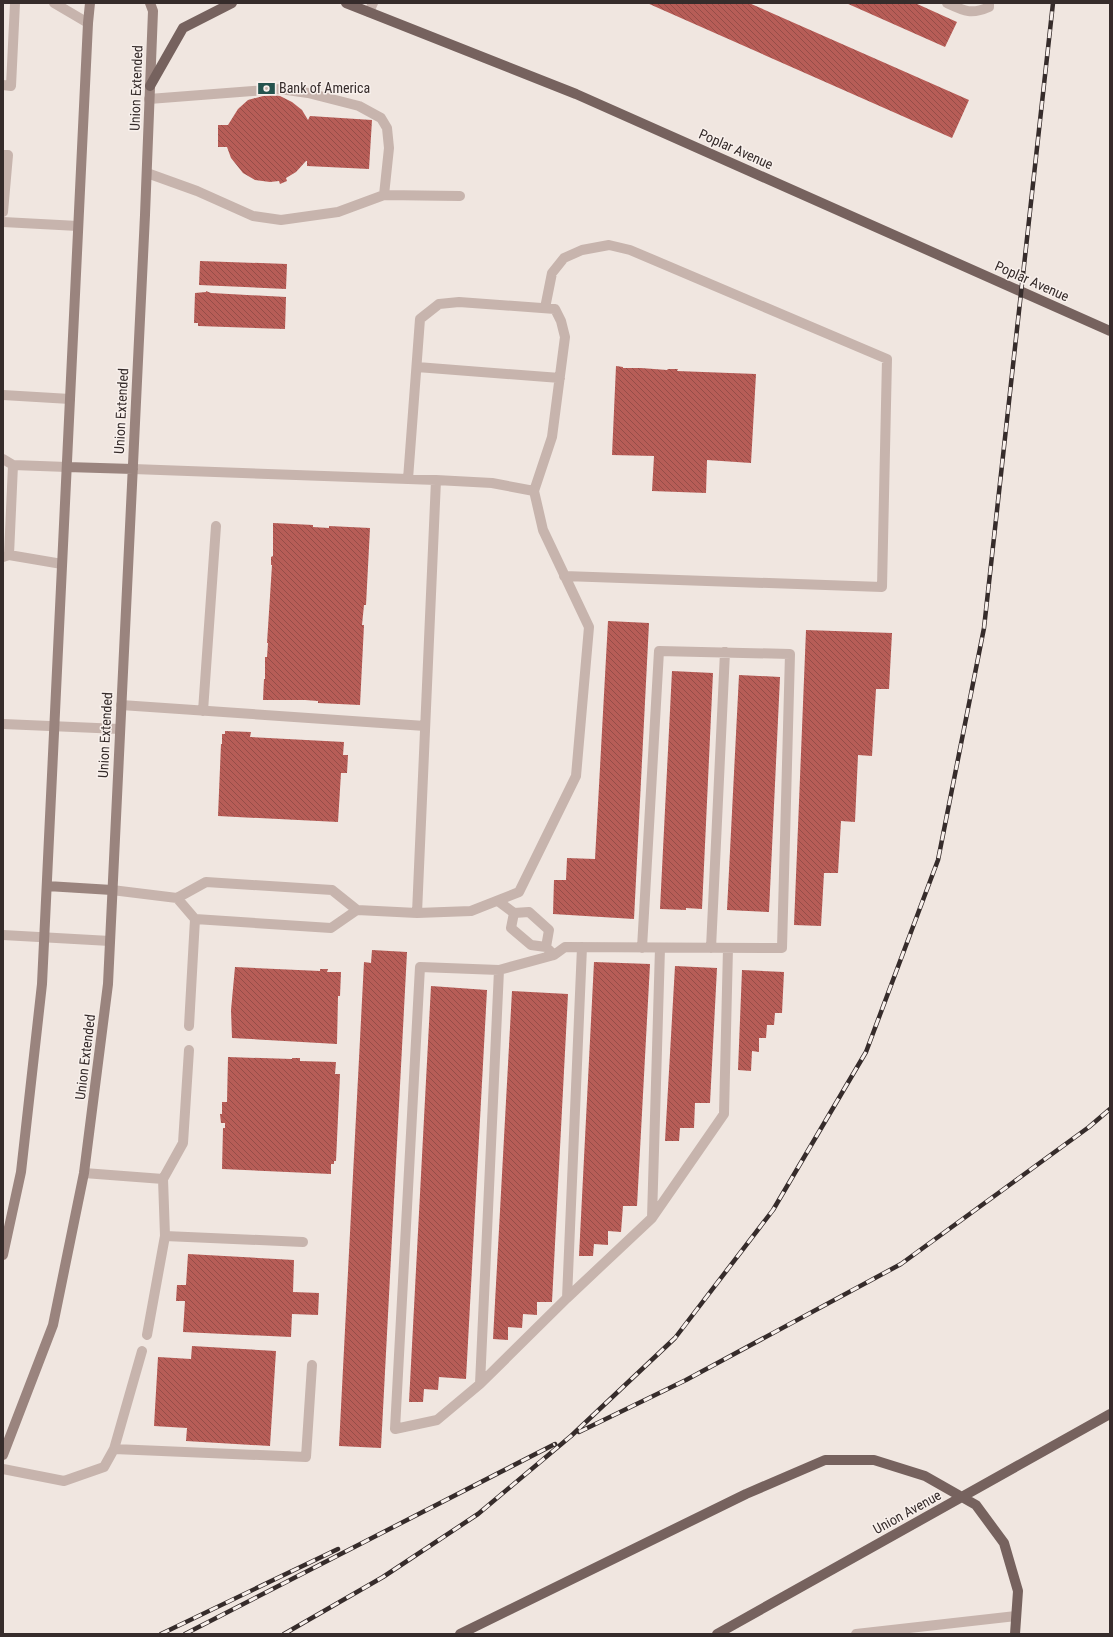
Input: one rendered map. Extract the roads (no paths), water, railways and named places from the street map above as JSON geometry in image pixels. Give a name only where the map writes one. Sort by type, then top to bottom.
[{"type":"main road","points":[[150,86],[183,28],[232,3]]},
{"type":"main road","name":"Poplar Avenue","points":[[346,3],[371,8],[576,94],[1110,331]]},
{"type":"main road","name":"Union Avenue","points":[[717,1634],[1110,1414]]},
{"type":"main road","points":[[460,1634],[746,1494],[825,1460],[874,1460],[925,1476],[976,1505],[1004,1543],[1018,1591],[1015,1634]]},
{"type":"street","points":[[3,1255],[21,1172],[42,984],[90,3]]},
{"type":"street","name":"Union Extended","points":[[3,1455],[53,1325],[84,1173],[108,984],[147,173],[153,11],[150,3]]},
{"type":"street","points":[[67,466],[132,469]]},
{"type":"street","points":[[47,886],[112,890]]},
{"type":"lane","points":[[3,85],[11,86],[15,3]]},
{"type":"lane","points":[[54,3],[88,23]]},
{"type":"lane","points":[[947,3],[966,12],[978,12],[989,7],[989,3]]},
{"type":"lane","points":[[149,99],[280,89],[308,93],[359,106],[381,118],[387,128],[389,148],[384,196]]},
{"type":"lane","points":[[3,155],[8,155],[3,212]]},
{"type":"lane","points":[[147,173],[197,191],[253,216],[281,220],[338,212],[384,196],[460,196]]},
{"type":"lane","points":[[3,222],[78,226]]},
{"type":"lane","points":[[545,308],[552,273],[564,258],[582,250],[609,245],[630,250],[887,359],[882,587],[564,576]]},
{"type":"lane","points":[[112,890],[177,898],[206,882],[332,890],[357,910],[417,913],[471,912],[519,892],[576,776],[589,627],[543,530],[534,491],[552,437],[565,337],[561,321],[555,309],[459,302],[439,304],[420,319],[408,479]]},
{"type":"lane","points":[[417,367],[560,378]]},
{"type":"lane","points":[[3,395],[70,399]]},
{"type":"lane","points":[[3,459],[13,465],[67,466]]},
{"type":"lane","points":[[13,465],[6,556],[62,564]]},
{"type":"lane","points":[[132,469],[492,483],[534,491]]},
{"type":"lane","points":[[417,913],[436,480]]},
{"type":"lane","points":[[203,711],[216,526]]},
{"type":"lane","points":[[642,948],[659,651],[790,654],[782,948],[728,948],[642,948],[565,947],[554,955],[499,970],[420,967],[395,1429],[437,1420],[480,1384],[567,1298],[652,1218],[724,1114],[728,948]]},
{"type":"lane","points":[[711,948],[725,652]]},
{"type":"lane","points":[[121,705],[425,726]]},
{"type":"lane","points":[[3,724],[120,729]]},
{"type":"lane","points":[[177,898],[195,919],[189,1026]]},
{"type":"lane","points":[[498,901],[514,913],[529,912],[549,930],[546,947]]},
{"type":"lane","points":[[195,919],[331,928],[357,910]]},
{"type":"lane","points":[[514,913],[511,928],[531,945],[546,947],[554,955]]},
{"type":"lane","points":[[3,935],[110,941]]},
{"type":"lane","points":[[567,1298],[582,947]]},
{"type":"lane","points":[[652,1218],[660,948]]},
{"type":"lane","points":[[480,1384],[499,970]]},
{"type":"lane","points":[[147,1335],[165,1236],[163,1179],[184,1144],[189,1050]]},
{"type":"lane","points":[[84,1173],[163,1179]]},
{"type":"lane","points":[[165,1236],[303,1242]]},
{"type":"lane","points":[[3,1469],[64,1481],[104,1467],[114,1449],[142,1351]]},
{"type":"lane","points":[[114,1449],[306,1457],[312,1365]]},
{"type":"lane","points":[[856,1634],[1016,1616]]},
{"type":"railway","points":[[284,1634],[383,1577],[478,1514],[571,1436],[675,1338],[773,1210],[866,1052],[938,860],[984,628],[1053,3]]},
{"type":"railway","points":[[579,1432],[686,1380],[901,1264],[1089,1127],[1110,1109]]},
{"type":"railway","points":[[185,1634],[555,1444]]},
{"type":"railway","points":[[161,1634],[338,1549]]},
{"type":"place","name":"Bank of America","points":[[266,88]]}]
